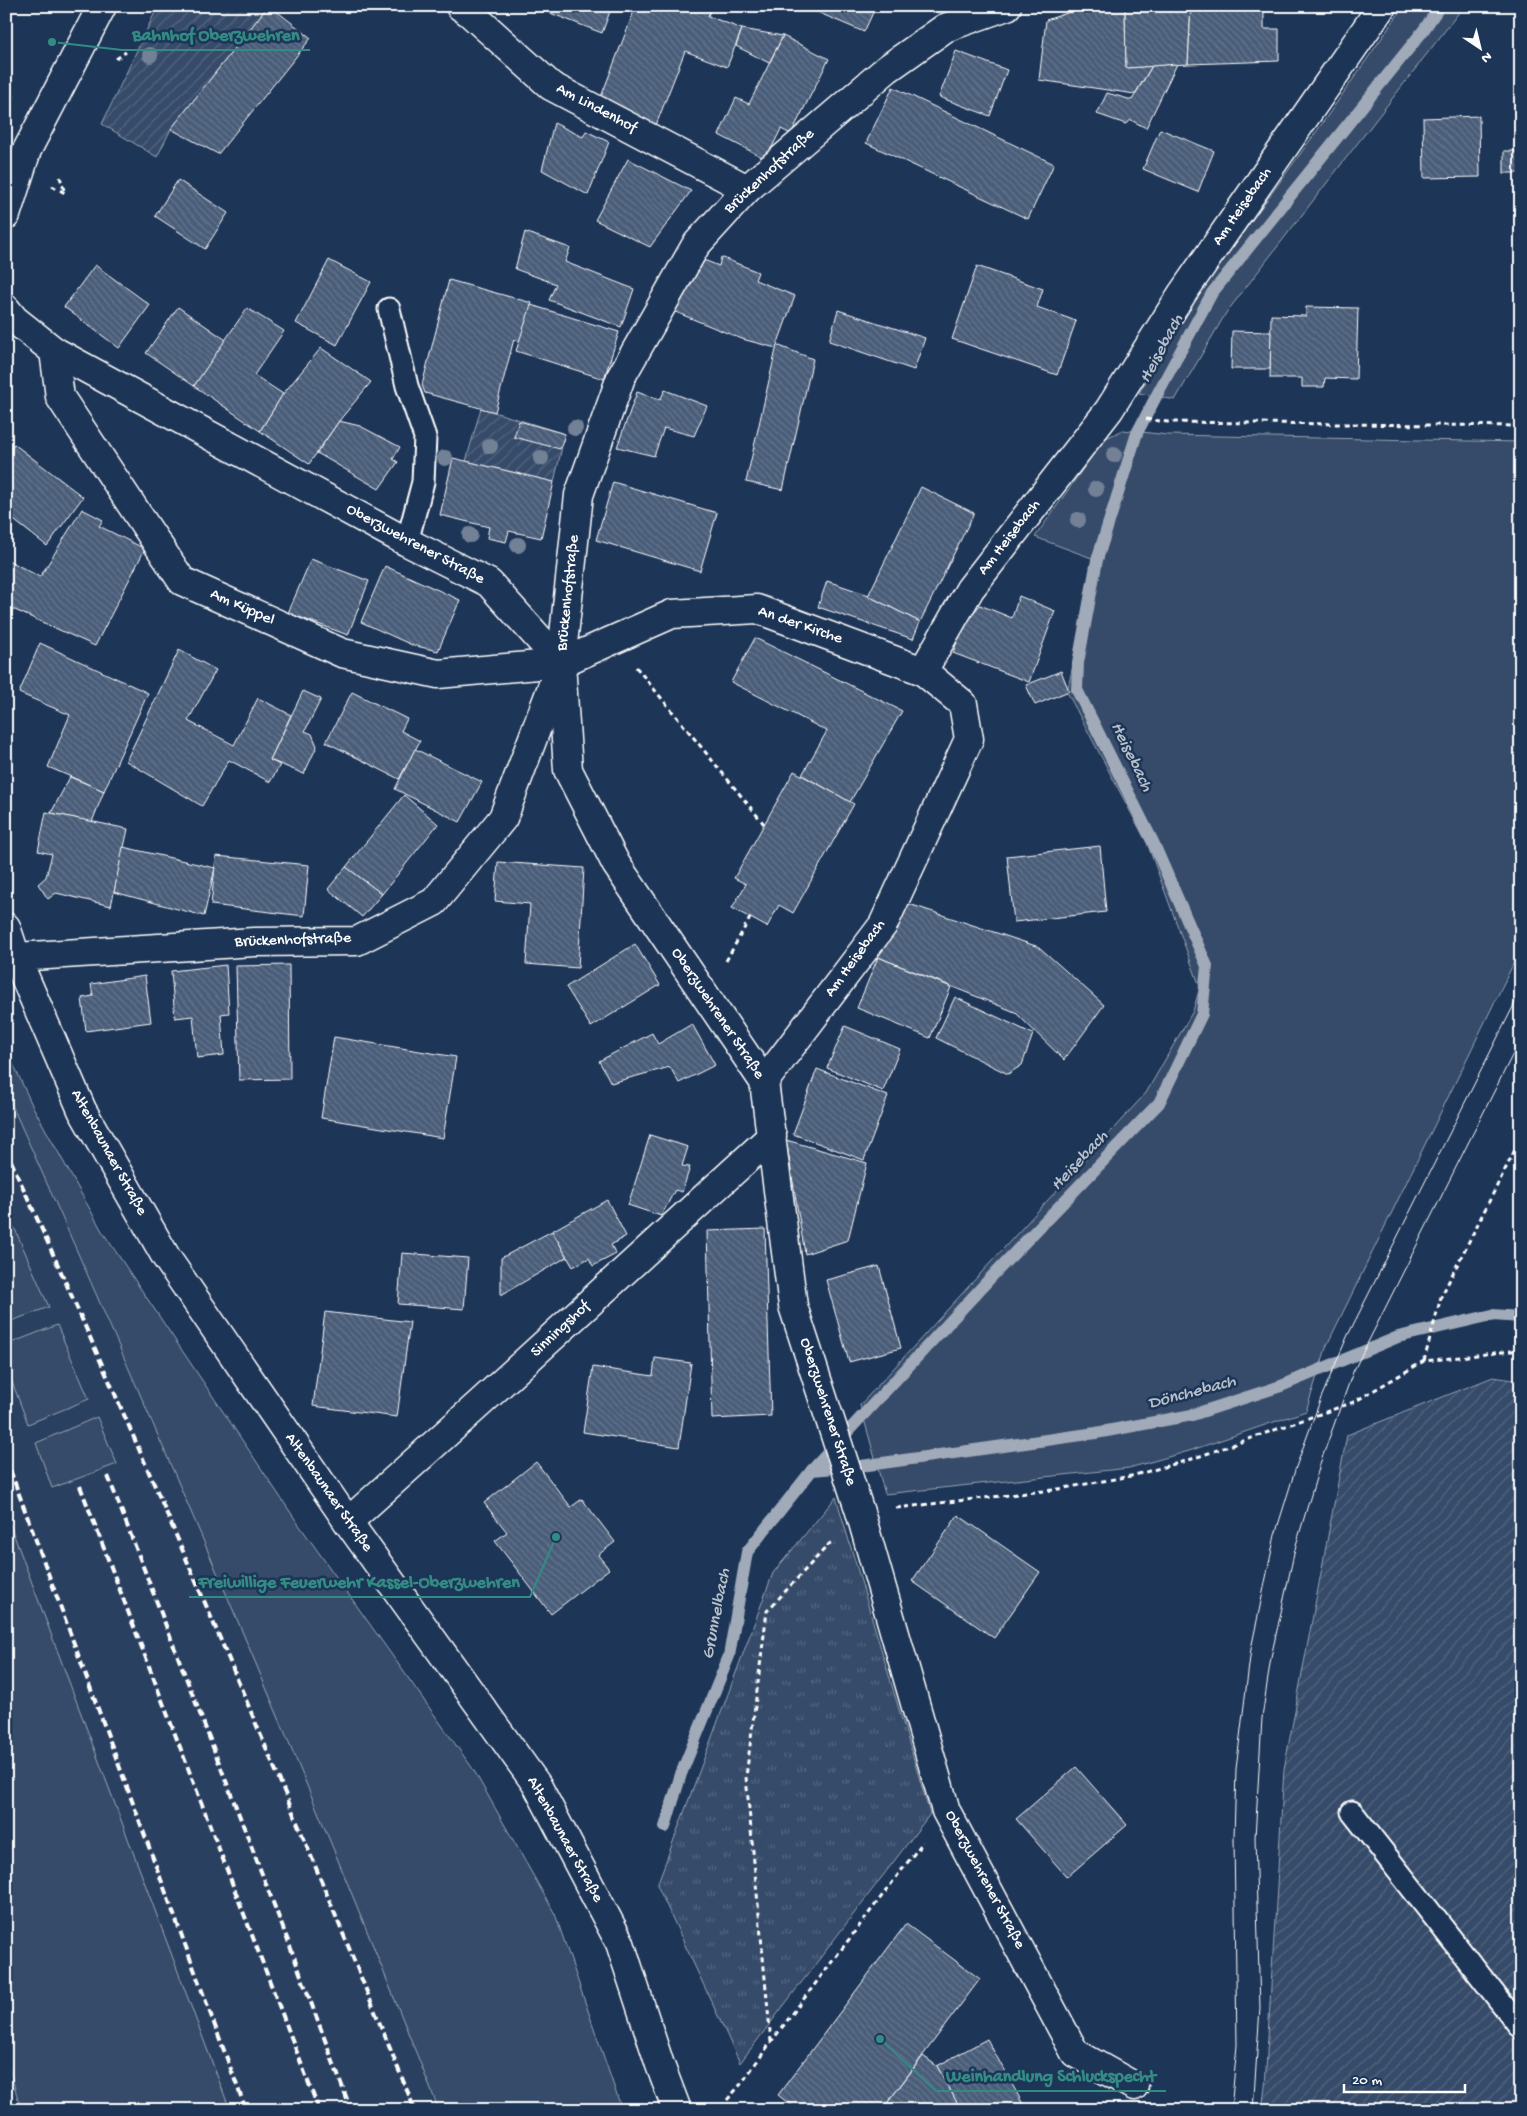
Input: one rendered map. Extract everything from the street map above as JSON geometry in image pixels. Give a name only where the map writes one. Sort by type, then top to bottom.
[{"type":"street","points":[[6,215],[28,150],[102,6]]},
{"type":"street","name":"Am Lindenhof","points":[[460,6],[551,86],[748,189]]},
{"type":"street","name":"Brückenhofstraße","points":[[16,957],[254,942],[357,941],[434,902],[503,818],[561,663],[579,495],[621,377],[696,245],[748,189],[887,69],[945,28],[1007,6]]},
{"type":"street","name":"Am Heisebach","points":[[764,1082],[883,925],[969,739],[963,704],[923,672],[970,589],[1109,410],[1182,294],[1382,6]]},
{"type":"street","name":"Oberzwehrener Straße","points":[[6,309],[15,320],[54,351],[407,542],[489,583],[561,663],[568,770],[616,864],[764,1082],[793,1306],[860,1512],[946,1811],[1075,2053],[1134,2086]]},
{"type":"street","name":"Am Küppel","points":[[54,351],[60,397],[182,581],[342,653],[438,674],[561,663]]},
{"type":"street","name":"An der Kirche","points":[[561,663],[672,614],[757,609],[923,672]]},
{"type":"street","name":"Altenbaunaer Straße","points":[[6,927],[16,957],[82,1110],[166,1257],[348,1522],[537,1785],[620,1943],[678,2110]]},
{"type":"street","name":"Sinningshof","points":[[348,1522],[480,1404],[772,1136]]},
{"type":"lane","points":[[389,309],[407,386],[425,437],[423,482],[407,542]]},
{"type":"lane","points":[[1352,1812],[1521,2028]]},
{"type":"path","points":[[1144,419],[1168,422],[1521,426]]},
{"type":"path","points":[[614,640],[764,824]]},
{"type":"path","points":[[706,997],[750,918]]},
{"type":"path","points":[[1424,1361],[1441,1298],[1521,1138]]},
{"type":"path","points":[[771,2042],[746,1777],[767,1611],[860,1512],[1053,1490],[1131,1476],[1188,1460],[1354,1402],[1424,1361],[1521,1350]]},
{"type":"path","points":[[727,2100],[946,1811]]},
{"type":"shaded area","points":[[6,1092],[237,1615],[383,1968],[439,2110],[228,2110],[6,1514]]},
{"type":"green space","points":[[158,6],[268,6],[171,129],[157,157],[102,124]]},
{"type":"green space","points":[[1404,6],[1464,6],[1226,313],[1175,400],[1139,393],[1194,300],[1319,128]]},
{"type":"green space","points":[[481,408],[565,434],[554,482],[466,461]]},
{"type":"green space","points":[[1123,430],[1168,435],[1521,442],[1521,948],[1327,1345],[1306,1411],[1189,1451],[1129,1468],[885,1494],[860,1405],[1146,1093],[1193,1011],[1200,987],[1147,843],[1067,692],[1097,560],[1035,537],[1104,439]]},
{"type":"green space","points":[[6,1048],[32,1105],[102,1231],[297,1522],[473,1769],[555,1914],[622,2110],[439,2110],[335,1853],[228,1598],[6,1092]]},
{"type":"green space","points":[[14,1227],[49,1307],[6,1323],[6,1230]]},
{"type":"green space","points":[[57,1325],[89,1399],[28,1424],[6,1366],[6,1345]]},
{"type":"green space","points":[[1493,1377],[1521,1381],[1521,2110],[1262,2110],[1265,2087],[1284,1769],[1347,1435]]},
{"type":"green space","points":[[97,1417],[117,1464],[52,1488],[36,1443]]},
{"type":"green space","points":[[836,1497],[930,1814],[740,2063],[657,1885],[773,1573]]},
{"type":"green space","points":[[6,1514],[230,2110],[21,2110],[6,2057]]},
{"type":"building","points":[[6,6],[16,6],[6,17]]},
{"type":"building","points":[[268,6],[311,38],[218,154],[171,129]]},
{"type":"building","points":[[532,6],[612,6],[602,33]]},
{"type":"building","points":[[636,6],[712,6],[708,16],[742,29],[727,67],[685,51],[656,125],[599,102]]},
{"type":"building","points":[[803,6],[876,6],[864,32]]},
{"type":"building","points":[[1088,6],[1125,6],[1126,68],[1152,66],[1135,94],[1039,80],[1046,20]]},
{"type":"building","points":[[1125,6],[1191,6],[1188,64],[1126,68]]},
{"type":"building","points":[[1191,6],[1264,6],[1264,29],[1279,29],[1279,61],[1188,64]]},
{"type":"building","points":[[742,29],[783,36],[769,63],[736,46]]},
{"type":"building","points":[[783,36],[829,59],[791,134],[781,129],[766,159],[719,135],[736,98],[749,104]]},
{"type":"building","points":[[956,51],[1007,70],[990,116],[939,97]]},
{"type":"building","points":[[1177,64],[1146,128],[1131,120],[1126,124],[1097,114],[1107,93],[1132,100],[1152,66]]},
{"type":"building","points":[[893,87],[1054,164],[1028,219],[866,143]]},
{"type":"building","points":[[1479,116],[1480,177],[1424,178],[1423,118]]},
{"type":"building","points":[[554,123],[583,137],[586,131],[609,142],[588,195],[542,170]]},
{"type":"building","points":[[1160,129],[1214,151],[1198,192],[1143,169]]},
{"type":"building","points":[[1504,151],[1521,151],[1521,173],[1504,173]]},
{"type":"building","points":[[628,159],[691,191],[650,247],[595,220]]},
{"type":"building","points":[[178,180],[228,213],[205,249],[155,216]]},
{"type":"building","points":[[525,232],[570,248],[565,262],[634,289],[621,327],[549,300],[556,284],[515,269]]},
{"type":"building","points":[[696,257],[719,266],[721,257],[758,272],[755,280],[795,296],[776,348],[742,339],[673,311]]},
{"type":"building","points":[[329,260],[371,282],[337,345],[296,323]]},
{"type":"building","points":[[95,265],[150,305],[119,348],[64,307]]},
{"type":"building","points":[[977,266],[1043,289],[1037,307],[1076,321],[1057,375],[952,339]]},
{"type":"building","points":[[449,280],[532,303],[520,341],[514,339],[495,412],[425,393],[422,385]]},
{"type":"building","points":[[531,305],[619,332],[604,379],[516,351]]},
{"type":"building","points":[[178,307],[226,340],[194,386],[146,353]]},
{"type":"building","points":[[1306,307],[1358,308],[1356,379],[1325,378],[1324,387],[1302,387],[1302,378],[1270,378],[1271,315],[1306,316]]},
{"type":"building","points":[[247,308],[284,331],[254,375],[283,394],[260,431],[194,386]]},
{"type":"building","points":[[838,310],[925,338],[914,370],[829,341]]},
{"type":"building","points":[[1232,331],[1271,332],[1270,369],[1231,369]]},
{"type":"building","points":[[777,345],[813,359],[783,490],[746,482]]},
{"type":"building","points":[[321,348],[371,382],[339,421],[309,464],[260,431],[283,394]]},
{"type":"building","points":[[665,390],[707,406],[694,436],[664,428],[654,456],[617,447],[637,392],[660,400]]},
{"type":"building","points":[[339,421],[360,426],[400,447],[393,459],[398,462],[379,489],[317,453]]},
{"type":"building","points":[[519,421],[565,434],[560,449],[514,437]]},
{"type":"building","points":[[14,444],[83,497],[47,546],[6,514],[6,455]]},
{"type":"building","points":[[453,458],[554,482],[541,538],[509,531],[506,542],[487,538],[489,527],[440,515]]},
{"type":"building","points":[[613,482],[717,513],[700,571],[596,540]]},
{"type":"building","points":[[921,487],[974,513],[920,622],[868,596]]},
{"type":"building","points":[[82,509],[103,520],[99,526],[145,549],[95,646],[6,606],[6,559],[40,577]]},
{"type":"building","points":[[311,559],[369,581],[348,635],[288,613]]},
{"type":"building","points":[[385,566],[460,600],[438,651],[412,645],[361,622]]},
{"type":"building","points":[[827,581],[869,595],[920,622],[913,639],[818,607]]},
{"type":"building","points":[[1019,596],[1055,611],[1029,682],[953,653],[963,625],[980,605],[1012,618]]},
{"type":"building","points":[[755,638],[902,711],[850,802],[802,775],[827,731],[731,682]]},
{"type":"building","points":[[40,643],[148,693],[104,791],[48,767],[70,715],[19,693]]},
{"type":"building","points":[[179,650],[216,670],[188,721],[234,745],[258,698],[291,715],[270,760],[280,765],[270,782],[229,760],[202,806],[126,761]]},
{"type":"building","points":[[1061,671],[1069,691],[1035,705],[1026,685]]},
{"type":"building","points":[[303,691],[321,699],[305,731],[312,734],[317,746],[304,774],[270,760]]},
{"type":"building","points":[[352,692],[407,719],[401,731],[420,741],[399,779],[326,742]]},
{"type":"building","points":[[415,749],[482,782],[460,822],[395,789]]},
{"type":"building","points":[[794,771],[854,804],[793,913],[779,905],[767,927],[732,908],[746,884],[734,878]]},
{"type":"building","points":[[70,777],[104,791],[92,822],[51,813]]},
{"type":"building","points":[[404,795],[438,824],[382,894],[346,867]]},
{"type":"building","points":[[46,812],[128,829],[111,906],[56,893],[48,899],[38,884],[46,877],[52,854],[38,851]]},
{"type":"building","points":[[1100,846],[1106,912],[1014,922],[1007,856]]},
{"type":"building","points":[[123,847],[215,868],[204,916],[114,892]]},
{"type":"building","points":[[216,856],[309,865],[304,916],[211,905]]},
{"type":"building","points":[[498,862],[584,868],[578,968],[526,964],[530,904],[495,901]]},
{"type":"building","points":[[346,867],[382,894],[362,917],[328,889]]},
{"type":"building","points":[[906,903],[1039,947],[1104,1005],[1064,1060],[1015,1012],[878,957]]},
{"type":"building","points":[[635,944],[660,985],[591,1027],[566,987]]},
{"type":"building","points":[[878,957],[951,987],[930,1038],[857,1008]]},
{"type":"building","points":[[226,965],[229,1013],[221,1014],[224,1055],[197,1058],[193,1016],[175,1018],[171,971]]},
{"type":"building","points":[[289,965],[290,1079],[239,1080],[236,966]]},
{"type":"building","points":[[145,976],[151,1022],[86,1031],[82,998],[93,996],[91,984]]},
{"type":"building","points":[[955,997],[1033,1034],[1022,1065],[1008,1074],[936,1038]]},
{"type":"building","points":[[692,1024],[715,1065],[679,1083],[670,1067],[611,1083],[599,1061],[652,1033],[658,1044]]},
{"type":"building","points":[[845,1026],[900,1049],[883,1091],[827,1068]]},
{"type":"building","points":[[334,1037],[456,1057],[443,1138],[321,1118]]},
{"type":"building","points":[[817,1069],[888,1096],[864,1160],[793,1134]]},
{"type":"building","points":[[650,1135],[688,1147],[682,1166],[690,1167],[682,1192],[675,1190],[661,1216],[628,1205]]},
{"type":"building","points":[[786,1140],[867,1163],[848,1240],[805,1254]]},
{"type":"building","points":[[607,1200],[626,1236],[611,1245],[616,1254],[593,1266],[589,1258],[573,1267],[552,1231]]},
{"type":"building","points":[[765,1229],[771,1416],[712,1419],[707,1231]]},
{"type":"building","points":[[552,1231],[567,1257],[501,1295],[501,1258]]},
{"type":"building","points":[[402,1253],[468,1258],[464,1309],[398,1304]]},
{"type":"building","points":[[879,1266],[901,1348],[849,1362],[826,1280]]},
{"type":"building","points":[[325,1312],[410,1322],[397,1417],[313,1406]]},
{"type":"building","points":[[655,1358],[691,1363],[679,1447],[583,1432],[593,1367],[653,1376]]},
{"type":"building","points":[[536,1462],[571,1507],[582,1499],[615,1542],[598,1555],[609,1569],[551,1614],[495,1541],[507,1532],[484,1503]]},
{"type":"building","points":[[958,1515],[1040,1572],[994,1638],[912,1581]]},
{"type":"building","points":[[1076,1767],[1127,1825],[1067,1877],[1016,1819]]},
{"type":"building","points":[[906,1924],[980,1979],[882,2110],[797,2110],[778,2095]]},
{"type":"building","points":[[987,2039],[1024,2106],[1018,2110],[961,2110],[937,2066]]},
{"type":"building","points":[[923,2056],[937,2066],[961,2110],[882,2110]]},
{"type":"waterway","name":"Heisebach","points":[[665,1827],[681,1774],[729,1656],[747,1552],[812,1470],[996,1272],[1159,1103],[1202,1014],[1207,966],[1153,842],[1077,690],[1078,663],[1097,560],[1137,433],[1212,293],[1423,31],[1440,6]]},
{"type":"waterway","name":"Dönchebach","points":[[812,1470],[861,1466],[1096,1433],[1192,1415],[1281,1386],[1398,1337],[1492,1315],[1521,1317]]},
{"type":"tram line","points":[[1231,2110],[1237,2045],[1234,1838],[1236,1769],[1251,1649],[1275,1535],[1296,1467],[1321,1398],[1347,1337],[1521,991]]},
{"type":"tram line","points":[[1253,2110],[1260,2008],[1255,1838],[1262,1718],[1271,1657],[1296,1545],[1322,1458],[1353,1372],[1521,1038]]},
{"type":"railway","points":[[6,1150],[164,1507],[316,1868],[415,2110]]},
{"type":"railway","points":[[6,1459],[246,2110]]},
{"type":"railway","points":[[108,1476],[293,1954],[351,2110]]},
{"type":"railway","points":[[80,1486],[319,2110]]},
{"type":"place","name":"Bahnhof Oberzwehren","points":[[52,42]]},
{"type":"place","name":"Freiwillige Feuerwehr Kassel-Oberzwehren","points":[[556,1537]]},
{"type":"place","name":"Weinhandlung Schluckspecht","points":[[880,2039]]},
{"type":"water label","name":"Grunnelbach","points":[[717,1614]]}]
